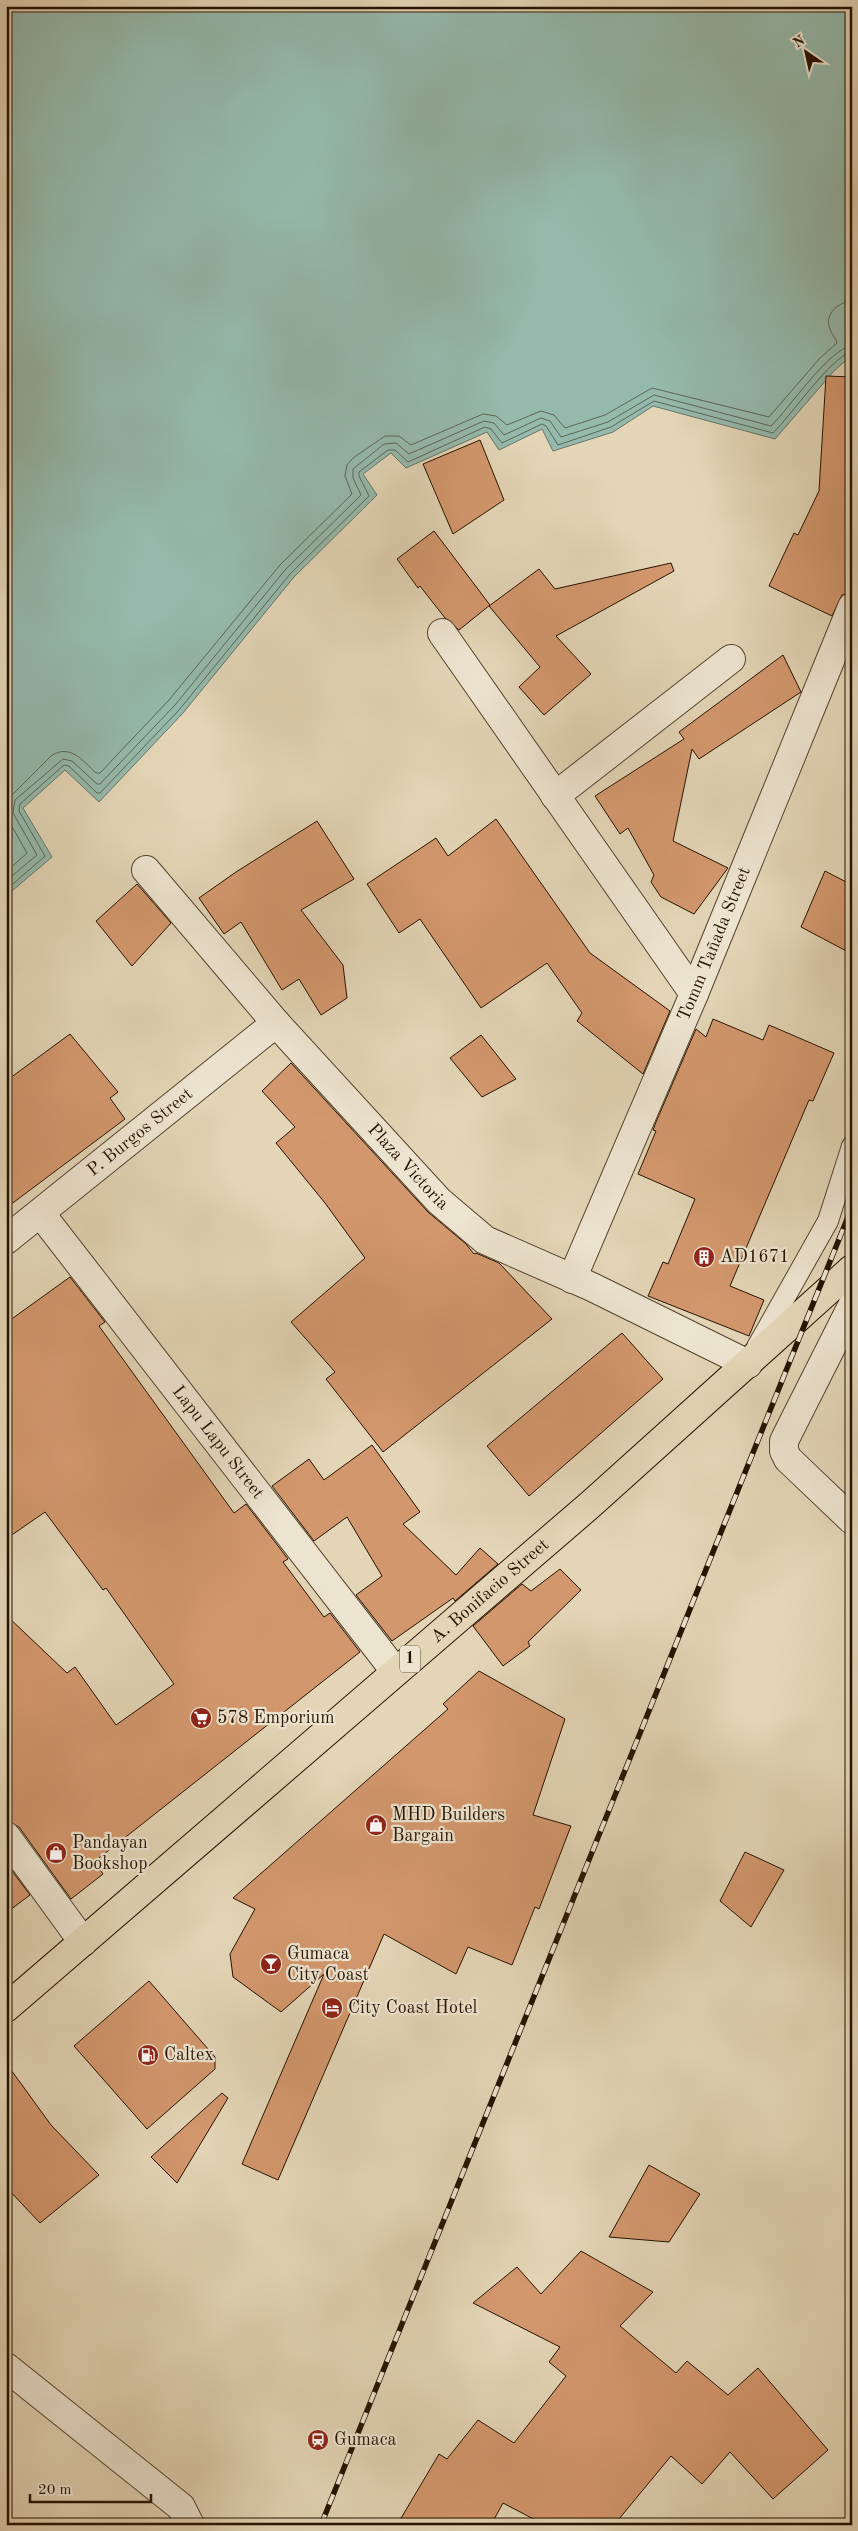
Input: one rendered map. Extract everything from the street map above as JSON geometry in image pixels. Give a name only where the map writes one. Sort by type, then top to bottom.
[{"type":"main road","name":"A. Bonifacio Street","points":[[6,2008],[591,1504],[852,1269]]},
{"type":"street","name":"Tomm Tañada Street","points":[[572,1279],[694,994],[852,607]]},
{"type":"street","points":[[442,633],[694,994]]},
{"type":"street","points":[[555,796],[730,659]]},
{"type":"street","name":"Plaza Victoria","points":[[146,870],[276,1023],[446,1207],[485,1240],[592,1287],[748,1364]]},
{"type":"street","name":"P. Burgos Street","points":[[6,1240],[41,1214],[276,1023]]},
{"type":"street","name":"Lapu Lapu Street","points":[[41,1214],[395,1671]]},
{"type":"street","points":[[852,1306],[784,1441],[784,1451],[788,1459],[852,1520]]},
{"type":"street","points":[[6,1836],[83,1942]]},
{"type":"street","points":[[6,2367],[181,2507],[190,2525]]},
{"type":"lane","points":[[748,1364],[828,1220],[852,1146]]},
{"type":"water","points":[[6,6],[852,6],[852,319],[847,322],[852,329],[852,355],[834,371],[775,439],[653,406],[613,432],[553,451],[542,429],[499,450],[487,432],[406,468],[391,453],[363,474],[377,495],[294,577],[183,713],[99,802],[65,770],[23,808],[52,857],[6,896]]},
{"type":"building","points":[[826,376],[852,377],[852,592],[842,595],[832,616],[769,586],[794,533],[798,535],[819,491]]},
{"type":"building","points":[[480,440],[504,500],[453,534],[423,464]]},
{"type":"building","points":[[434,531],[490,605],[459,630],[445,618],[420,586],[418,588],[397,559]]},
{"type":"building","points":[[671,563],[674,571],[556,636],[591,674],[544,715],[519,687],[540,667],[489,606],[539,569],[555,589]]},
{"type":"building","points":[[783,655],[801,692],[699,759],[692,749],[673,841],[728,868],[694,914],[661,897],[651,882],[654,875],[628,828],[620,834],[595,796],[684,739],[679,732]]},
{"type":"building","points":[[496,819],[590,953],[670,1011],[643,1074],[577,1021],[582,1013],[547,963],[481,1008],[420,919],[399,933],[367,884],[436,838],[448,856]]},
{"type":"building","points":[[317,821],[354,879],[301,910],[343,965],[347,998],[321,1015],[299,979],[282,990],[241,922],[224,934],[199,898],[236,872]]},
{"type":"building","points":[[825,871],[852,885],[852,954],[801,927]]},
{"type":"building","points":[[137,884],[171,923],[132,966],[96,921]]},
{"type":"building","points":[[713,1019],[763,1040],[769,1025],[834,1053],[813,1101],[809,1100],[730,1286],[764,1300],[749,1336],[648,1296],[663,1262],[668,1264],[695,1199],[638,1174],[656,1131],[653,1130],[656,1122],[696,1029],[706,1037]]},
{"type":"building","points":[[70,1034],[118,1092],[110,1098],[125,1119],[6,1208],[6,1081]]},
{"type":"building","points":[[481,1035],[516,1079],[482,1097],[450,1058]]},
{"type":"building","points":[[291,1063],[428,1212],[466,1244],[474,1254],[476,1253],[499,1263],[552,1319],[383,1452],[326,1379],[335,1372],[291,1322],[365,1258],[325,1203],[276,1143],[295,1127],[262,1091]]},
{"type":"building","points":[[70,1277],[105,1322],[99,1326],[234,1513],[246,1504],[288,1559],[283,1562],[324,1617],[330,1613],[360,1652],[94,1862],[103,1874],[71,1899],[19,1827],[6,1821],[6,1615],[67,1673],[75,1667],[116,1725],[174,1684],[106,1588],[103,1590],[45,1512],[6,1539],[6,1323]]},
{"type":"building","points":[[622,1333],[663,1379],[529,1496],[487,1446]]},
{"type":"building","points":[[372,1445],[420,1512],[403,1524],[456,1575],[480,1548],[498,1564],[455,1601],[453,1598],[392,1641],[356,1595],[382,1576],[347,1517],[314,1541],[272,1486],[309,1459],[324,1480]]},
{"type":"building","points":[[560,1569],[581,1590],[528,1642],[530,1646],[503,1666],[473,1626],[522,1584],[531,1591]]},
{"type":"building","points":[[479,1671],[565,1719],[533,1815],[571,1826],[539,1909],[535,1907],[512,1965],[468,1947],[456,1974],[384,1934],[278,2180],[242,2164],[324,1974],[281,2012],[233,1977],[230,1954],[255,1909],[233,1898],[448,1709],[443,1704]]},
{"type":"building","points":[[745,1852],[784,1870],[751,1927],[720,1901]]},
{"type":"building","points":[[6,1863],[30,1895],[6,1913]]},
{"type":"building","name":"Caltex","points":[[149,1981],[215,2057],[215,2069],[147,2129],[74,2046]]},
{"type":"building","points":[[6,2063],[51,2125],[99,2175],[40,2223],[6,2187]]},
{"type":"building","points":[[222,2093],[228,2098],[177,2183],[151,2157]]},
{"type":"building","points":[[649,2165],[700,2194],[669,2242],[609,2237]]},
{"type":"building","points":[[581,2251],[653,2292],[620,2326],[676,2373],[687,2361],[728,2395],[758,2368],[828,2450],[773,2499],[730,2452],[702,2484],[671,2456],[614,2525],[545,2525],[503,2503],[491,2525],[397,2525],[439,2454],[447,2459],[478,2420],[514,2443],[566,2376],[549,2362],[560,2347],[473,2303],[517,2267],[541,2294]]},
{"type":"railway","points":[[321,2525],[852,1207]]},
{"type":"place","name":"AD1671","points":[[704,1257]]},
{"type":"place","name":"578 Emporium","points":[[201,1718]]},
{"type":"place","name":"MHD Builders Bargain","points":[[376,1825]]},
{"type":"place","name":"Pandayan Bookshop","points":[[56,1853]]},
{"type":"place","name":"Gumaca City Coast","points":[[271,1964]]},
{"type":"place","name":"City Coast Hotel","points":[[332,2008]]},
{"type":"place","name":"Caltex","points":[[148,2055]]},
{"type":"place","name":"Gumaca","points":[[318,2440]]}]
